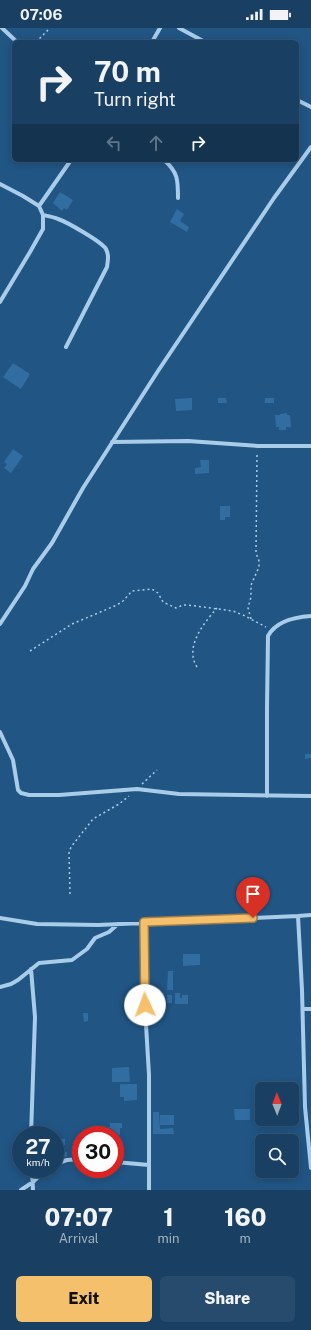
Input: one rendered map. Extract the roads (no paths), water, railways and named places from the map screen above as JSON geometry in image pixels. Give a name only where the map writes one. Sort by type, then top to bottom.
[{"type":"street","points":[[2,28],[15,40]]},
{"type":"street","points":[[153,40],[160,28]]},
{"type":"street","points":[[179,28],[201,40]]},
{"type":"street","points":[[299,101],[311,107]]},
{"type":"street","points":[[0,624],[25,586],[33,569],[52,542],[83,488],[112,442],[250,232],[311,147]]},
{"type":"street","points":[[39,206],[70,162]]},
{"type":"street","points":[[166,162],[176,174],[178,198]]},
{"type":"street","points":[[0,184],[24,196],[39,206],[43,215],[43,228],[0,302]]},
{"type":"street","points":[[43,215],[64,221],[105,248],[109,257],[107,267],[66,347]]},
{"type":"street","points":[[112,442],[188,441],[258,446],[311,446]]},
{"type":"street","points":[[267,796],[268,636],[271,630],[277,625],[311,616]]},
{"type":"street","points":[[0,732],[13,760],[18,790],[23,794],[59,795],[137,789],[179,794],[311,796]]},
{"type":"street","points":[[0,918],[37,924],[118,924],[311,915]]},
{"type":"street","points":[[298,916],[303,1009],[305,1107],[311,1168]]},
{"type":"street","points":[[144,922],[144,991],[149,1075],[149,1190]]},
{"type":"street","points":[[0,987],[18,980],[39,963],[72,960],[87,949],[95,938],[109,932],[118,924]]},
{"type":"street","points":[[31,969],[35,1017],[31,1126]]},
{"type":"street","points":[[303,1009],[311,1008]]},
{"type":"street","points":[[124,1163],[149,1165]]},
{"type":"street","points":[[33,1178],[33,1190]]},
{"type":"street","points":[[21,1190],[37,1178]]}]
